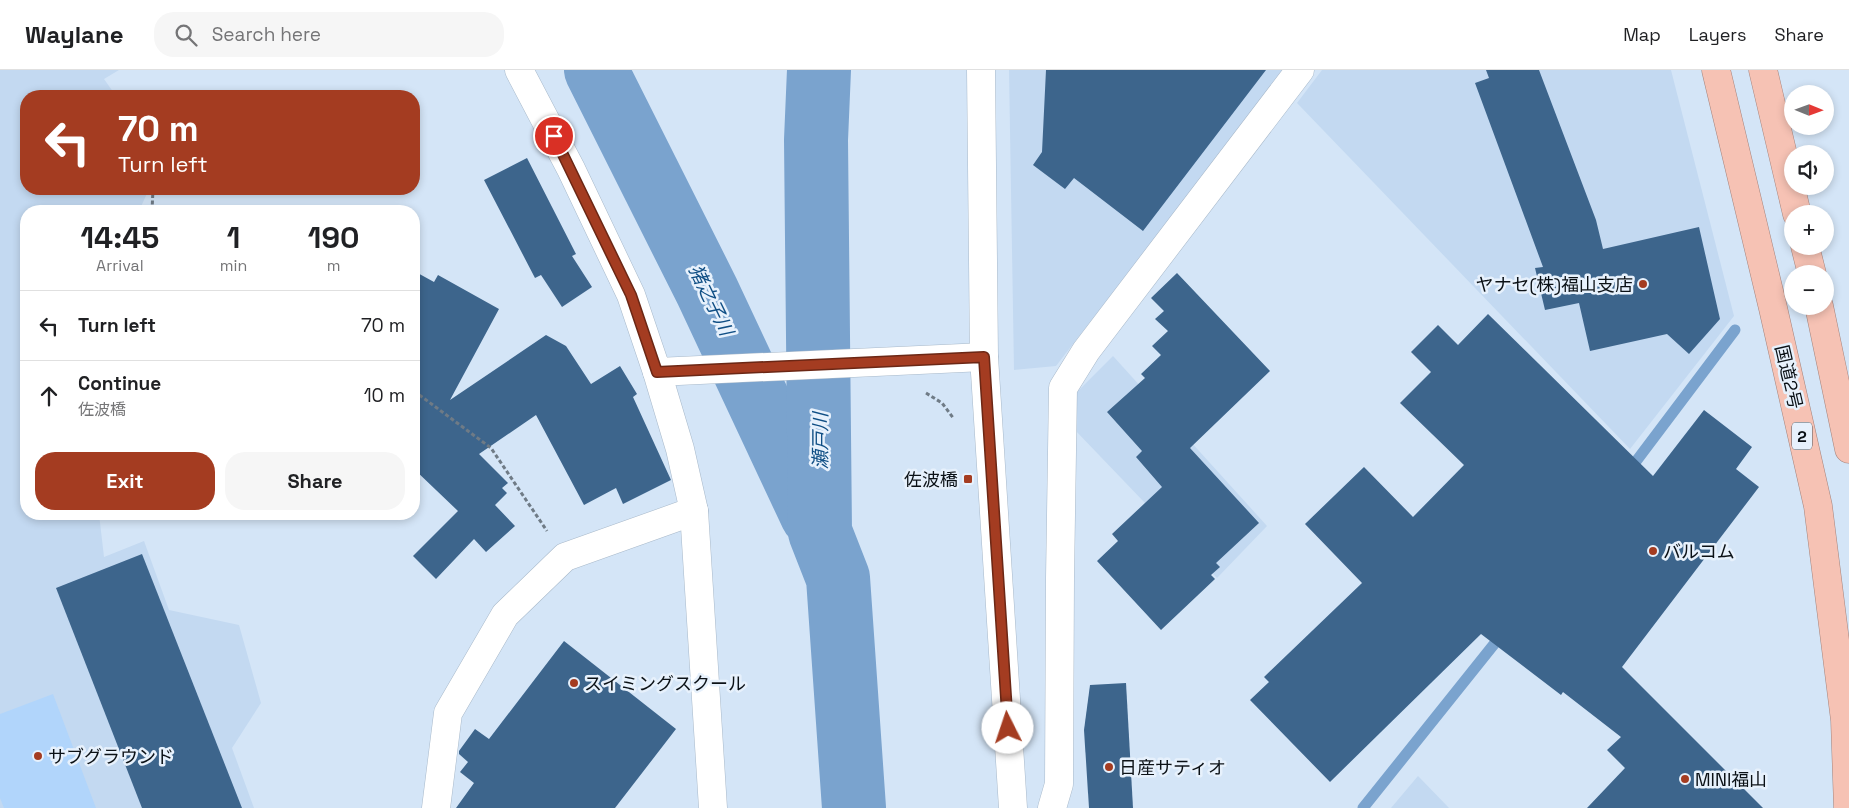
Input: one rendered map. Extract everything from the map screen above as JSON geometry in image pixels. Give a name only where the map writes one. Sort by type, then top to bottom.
[{"type":"highway","name":"国道2号","points":[[1716,70],[1818,506],[1845,720],[1848,808]]},
{"type":"highway","points":[[1763,70],[1795,205]]},
{"type":"highway","points":[[1821,315],[1849,449]]},
{"type":"street","points":[[519,70],[571,169],[668,371],[680,449],[694,511],[713,808]]},
{"type":"street","points":[[982,70],[984,357],[1013,808]]},
{"type":"street","points":[[1052,808],[1059,784],[1063,388],[1086,351],[1300,70]]},
{"type":"street","points":[[668,371],[984,357]]},
{"type":"street","points":[[436,808],[448,713],[505,615],[565,557],[694,511]]},
{"type":"path","points":[[420,395],[491,448],[565,557]]},
{"type":"shaded area","points":[[0,70],[119,70],[104,79],[112,90],[20,90],[20,195],[146,195],[142,205],[20,205],[20,520],[100,520],[104,557],[144,541],[169,610],[239,625],[261,703],[232,748],[254,808],[0,808]]},
{"type":"shaded area","points":[[1009,70],[1285,70],[1056,366],[1014,370]]},
{"type":"shaded area","points":[[1322,70],[1671,70],[1734,316],[1630,449],[1297,103]]},
{"type":"shaded area","points":[[1113,356],[1267,526],[1217,578],[1075,430],[1074,395]]},
{"type":"shaded area","name":"サブグラウンド","points":[[53,694],[96,808],[4,808],[0,798],[0,714]]},
{"type":"shaded area","points":[[1418,776],[1449,808],[1391,808]]},
{"type":"building","points":[[1046,70],[1266,70],[1143,231],[1074,178],[1065,189],[1033,165],[1042,152]]},
{"type":"building","points":[[1486,70],[1539,70],[1596,220],[1603,249],[1699,227],[1720,319],[1689,354],[1667,334],[1590,351],[1579,303],[1545,310],[1535,268],[1543,267],[1475,83],[1489,78]]},
{"type":"building","points":[[527,158],[576,254],[572,256],[592,287],[562,307],[541,275],[535,278],[484,180]]},
{"type":"building","points":[[1177,273],[1270,371],[1190,448],[1259,523],[1216,563],[1220,567],[1211,575],[1215,579],[1161,630],[1097,561],[1118,541],[1112,534],[1162,487],[1136,457],[1142,451],[1107,412],[1145,378],[1141,374],[1161,355],[1152,346],[1168,331],[1155,319],[1164,311],[1151,298]]},
{"type":"building","points":[[420,274],[434,282],[438,275],[499,309],[450,400],[546,335],[566,346],[591,384],[620,366],[637,394],[633,397],[671,480],[623,504],[616,488],[584,505],[536,415],[479,454],[508,483],[502,488],[507,493],[495,505],[515,526],[486,552],[474,539],[436,579],[413,556],[458,511],[420,475]]},
{"type":"building","points":[[1488,314],[1653,476],[1704,410],[1752,447],[1736,469],[1759,487],[1622,667],[1763,808],[1587,808],[1625,768],[1607,750],[1621,737],[1563,692],[1561,695],[1481,634],[1330,782],[1250,700],[1269,682],[1264,677],[1362,583],[1305,524],[1364,467],[1413,517],[1464,465],[1400,403],[1431,372],[1411,352],[1438,325],[1458,345]]},
{"type":"building","points":[[142,554],[242,808],[142,808],[56,588]]},
{"type":"building","name":"スイミングスクール","points":[[564,641],[676,729],[615,808],[456,808],[474,783],[460,772],[468,762],[459,754],[459,751],[475,729],[489,739]]},
{"type":"building","name":"日産サティオ","points":[[1126,683],[1133,808],[1089,808],[1084,730],[1090,685]]},
{"type":"waterway","name":"猪之子川","points":[[596,70],[707,291],[812,515]]},
{"type":"waterway","name":"瀬戸川","points":[[819,70],[816,140],[820,532],[838,578],[854,808]]},
{"type":"waterway","points":[[1628,472],[1735,330]]},
{"type":"waterway","points":[[1363,808],[1503,633]]},
{"type":"place","name":"ヤナセ(株)福山支店","points":[[1643,284]]},
{"type":"place","name":"佐波橋","points":[[968,479]]},
{"type":"place","name":"バルコム","points":[[1653,551]]},
{"type":"place","name":"スイミングスクール","points":[[574,683]]},
{"type":"place","name":"サブグラウンド","points":[[38,756]]},
{"type":"place","name":"日産サティオ","points":[[1109,767]]},
{"type":"place","name":"MINI福山","points":[[1685,779]]},
{"type":"route","points":[[554,136],[631,295],[657,372],[984,357],[1008,728]]}]
